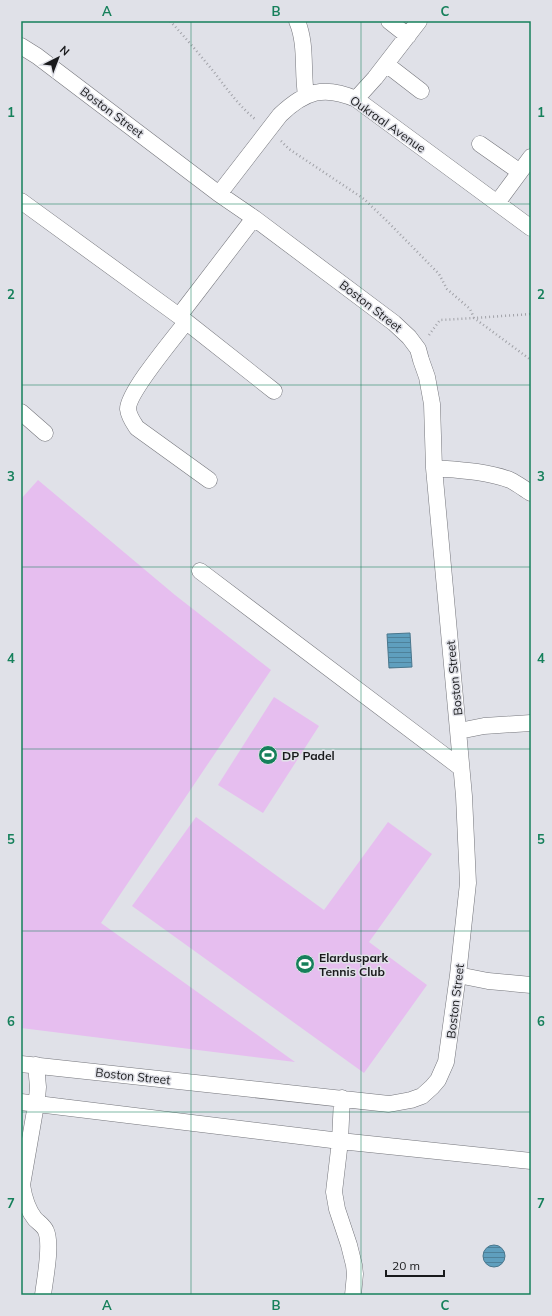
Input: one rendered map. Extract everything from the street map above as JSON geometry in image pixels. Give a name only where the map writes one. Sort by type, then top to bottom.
[{"type":"street","points":[[297,21],[303,38],[306,95]]},
{"type":"street","points":[[389,21],[408,36]]},
{"type":"street","points":[[356,99],[376,78],[419,21]]},
{"type":"street","name":"Boston Street","points":[[21,46],[44,61],[394,323],[409,337],[418,349],[427,377],[432,404],[434,468],[459,731],[468,883],[458,976],[446,1062],[438,1080],[422,1096],[411,1100],[389,1104],[29,1065]]},
{"type":"street","points":[[386,64],[421,91]]},
{"type":"street","name":"Oukraal Avenue","points":[[220,194],[280,115],[290,105],[306,95],[332,92],[356,99],[531,228]]},
{"type":"street","points":[[480,144],[520,172]]},
{"type":"street","points":[[498,203],[531,157]]},
{"type":"street","points":[[21,201],[182,319],[274,391]]},
{"type":"street","points":[[209,480],[137,428],[130,418],[128,408],[132,394],[182,319],[254,218]]},
{"type":"street","points":[[21,412],[45,433]]},
{"type":"street","points":[[434,468],[464,470],[494,476],[510,481],[531,493]]},
{"type":"street","points":[[200,571],[461,768]]},
{"type":"street","points":[[459,731],[484,726],[531,723]]},
{"type":"street","points":[[458,976],[488,981],[531,985]]},
{"type":"street","points":[[29,1065],[38,1087],[28,1103],[22,1185],[24,1198],[29,1210],[45,1229],[47,1237],[48,1248],[43,1295]]},
{"type":"street","points":[[342,1098],[340,1141],[334,1192],[337,1209],[354,1265],[355,1274],[353,1295]]},
{"type":"street","points":[[28,1103],[340,1141],[531,1161]]},
{"type":"path","points":[[170,21],[200,55],[246,112],[269,129],[289,149],[364,199],[382,215],[439,274],[447,289],[470,309],[474,318],[531,360]]},
{"type":"path","points":[[418,349],[440,320],[531,314]]},
{"type":"shaded area","points":[[38,480],[175,595],[271,670],[101,923],[295,1062],[21,1028],[21,499]]},
{"type":"shaded area","name":"DP Padel","points":[[274,697],[319,726],[263,813],[218,785]]},
{"type":"shaded area","name":"Elarduspark Tennis Club","points":[[196,817],[324,910],[388,822],[432,854],[369,942],[427,985],[364,1073],[132,906]]},
{"type":"water","points":[[410,633],[412,667],[389,668],[387,634]]},
{"type":"water","points":[[494,1245],[502,1248],[505,1256],[502,1264],[494,1267],[486,1264],[483,1256],[486,1248]]},
{"type":"place","name":"DP Padel","points":[[268,755]]},
{"type":"place","name":"Elarduspark Tennis Club","points":[[305,964]]}]
